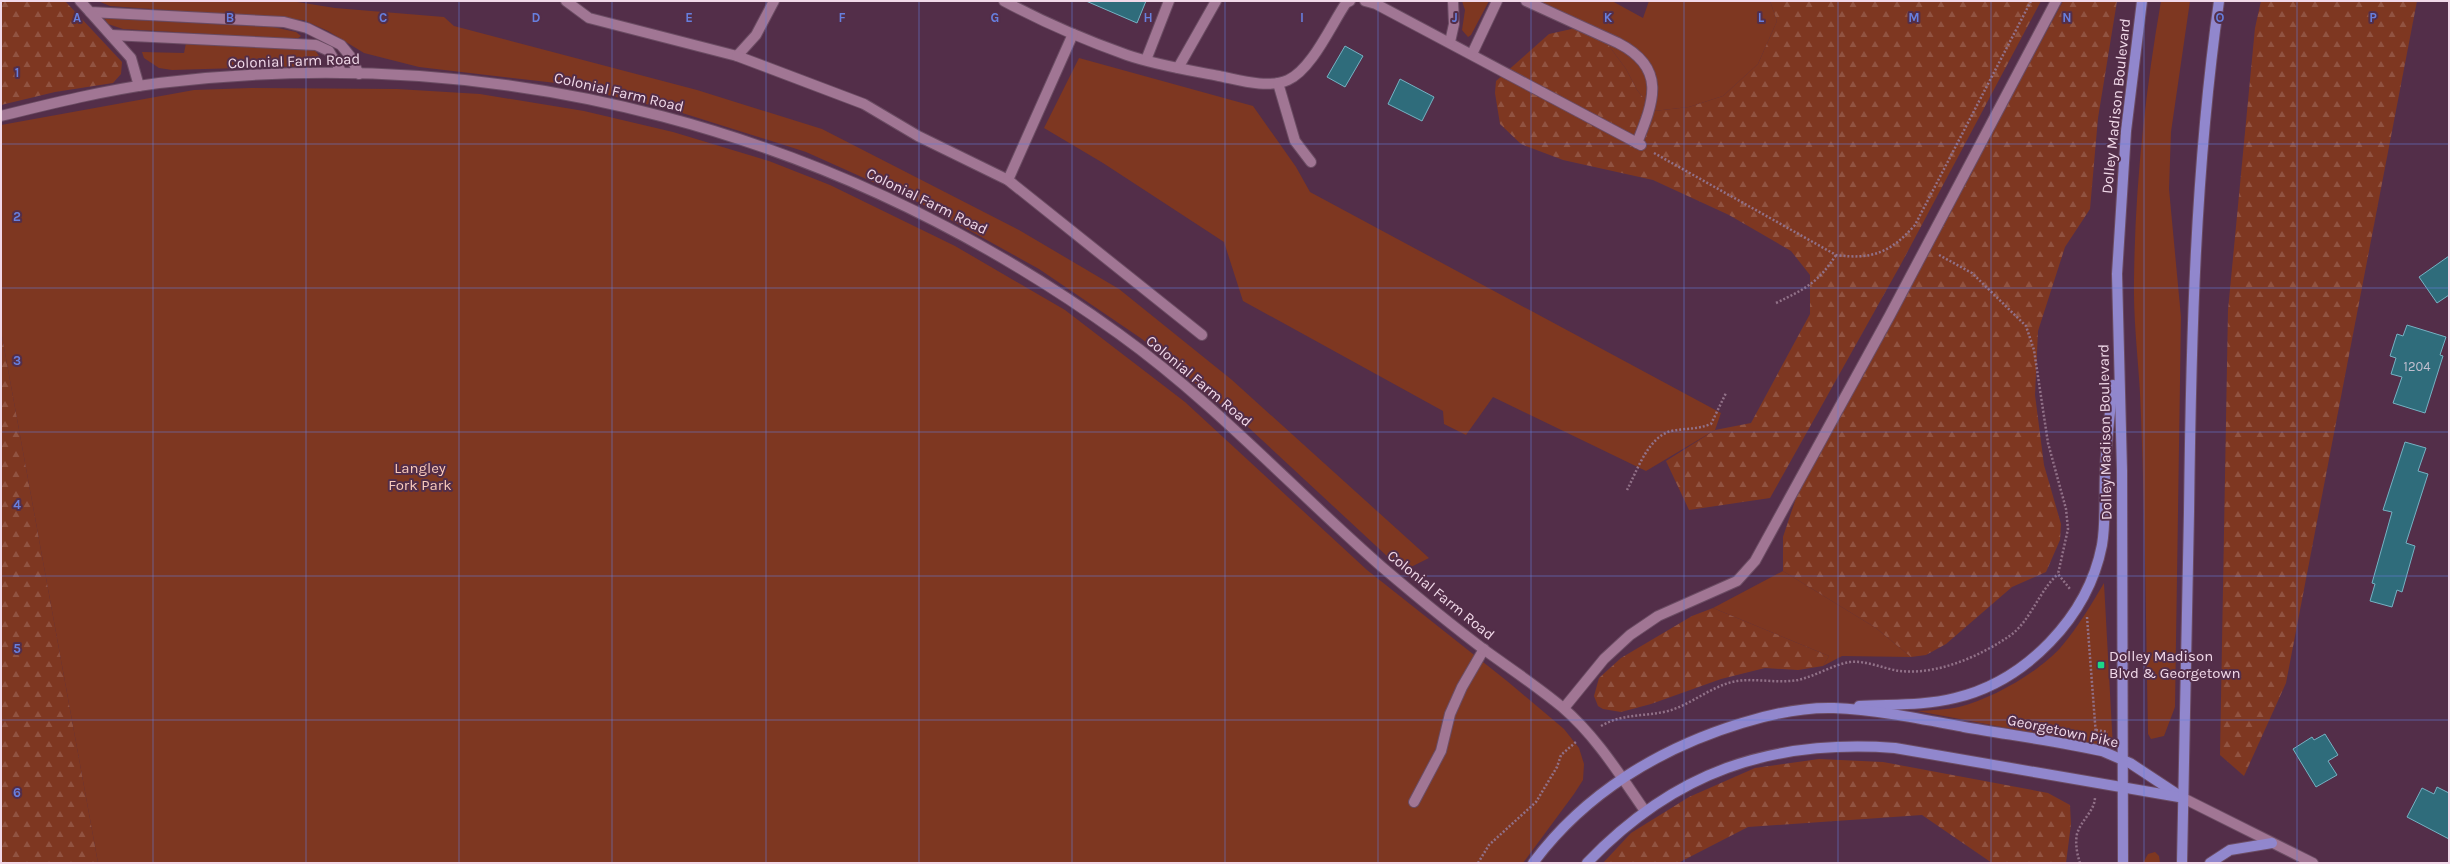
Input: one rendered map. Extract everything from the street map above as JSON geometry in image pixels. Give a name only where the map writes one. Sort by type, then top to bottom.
[{"type":"main road","name":"Dolley Madison Boulevard","points":[[2123,863],[2122,471],[2117,344],[2117,274],[2120,202],[2130,95],[2142,1]]},
{"type":"main road","points":[[2182,863],[2191,345],[2195,249],[2207,98],[2219,1]]},
{"type":"main road","points":[[1834,708],[1934,702],[1955,698],[1984,688],[2016,670],[2041,651],[2063,627],[2080,602],[2092,576],[2102,545],[2105,472],[2117,344]]},
{"type":"main road","name":"Georgetown Pike","points":[[1533,863],[1574,816],[1622,778],[1664,754],[1725,728],[1769,716],[1834,708],[1919,719],[2096,750],[2123,759],[2183,798]]},
{"type":"main road","points":[[1587,863],[1612,838],[1645,811],[1682,788],[1744,761],[1796,749],[1827,746],[1902,749],[2183,798]]},
{"type":"main road","points":[[2210,863],[2230,850],[2272,843]]},
{"type":"street","points":[[80,1],[131,58],[139,86]]},
{"type":"street","points":[[566,1],[589,18],[736,56],[864,104],[918,136],[1008,180],[1202,335]]},
{"type":"street","points":[[736,56],[756,35],[774,1]]},
{"type":"street","points":[[1004,1],[1073,34],[1128,55],[1178,68],[1250,82],[1278,82],[1288,80],[1300,72],[1312,58],[1346,3],[1350,1]]},
{"type":"street","points":[[1146,60],[1169,1]]},
{"type":"street","points":[[1178,68],[1216,1]]},
{"type":"street","points":[[1365,1],[1382,7],[1450,42],[1639,144],[1654,92],[1651,73],[1645,62],[1633,51],[1618,43],[1526,1]]},
{"type":"street","points":[[1450,42],[1454,24],[1453,1]]},
{"type":"street","points":[[1472,54],[1497,1]]},
{"type":"street","points":[[1564,708],[1604,659],[1630,635],[1658,616],[1737,581],[1755,561],[2056,1]]},
{"type":"street","points":[[90,12],[284,22],[307,28],[341,46],[350,56],[359,74]]},
{"type":"street","points":[[1008,180],[1073,34]]},
{"type":"street","points":[[111,35],[316,44],[329,51],[342,73]]},
{"type":"street","name":"Colonial Farm Road","points":[[1,116],[74,98],[139,86],[244,76],[342,73],[413,75],[495,84],[621,106],[692,123],[779,152],[842,176],[922,214],[1038,278],[1123,336],[1208,405],[1381,566],[1443,619],[1564,708],[1598,745],[1645,811]]},
{"type":"street","points":[[1278,82],[1295,141],[1311,162]]},
{"type":"street","points":[[1414,802],[1441,751],[1450,714],[1462,687],[1484,649]]},
{"type":"street","points":[[2183,798],[2313,863]]},
{"type":"path","points":[[1639,144],[1836,255],[1855,258],[1878,254],[1899,243],[1915,225],[2031,1]]},
{"type":"path","points":[[1602,725],[1622,716],[1647,715],[1670,710],[1723,685],[1736,681],[1798,680],[1850,662],[1901,671],[1919,671],[1949,666],[2009,636],[2024,621],[2041,591],[2058,574],[2068,530],[2066,510],[2048,443],[2034,350],[2026,326],[1972,273],[1925,247]]},
{"type":"path","points":[[1776,303],[1806,289],[1824,274],[1836,255]]},
{"type":"path","points":[[1627,490],[1646,453],[1659,436],[1671,432],[1696,430],[1711,424],[1719,412],[1726,393]]},
{"type":"path","points":[[2058,574],[2080,602],[2086,613],[2089,626],[2096,750]]},
{"type":"path","points":[[1478,863],[1489,845],[1536,802],[1557,767],[1561,756],[1573,744]]},
{"type":"path","points":[[2080,863],[2077,852],[2077,834],[2095,804],[2095,783]]},
{"type":"green space","points":[[1,1],[65,1],[122,62],[121,74],[113,83],[55,92],[1,105]]},
{"type":"green space","points":[[98,1],[291,1],[335,8],[444,17],[454,26],[697,90],[822,129],[1019,230],[1119,289],[1232,380],[1429,558],[1403,571],[1248,427],[1142,339],[1039,269],[922,204],[806,152],[676,111],[556,83],[419,67],[364,53],[328,31],[303,20],[110,6]]},
{"type":"green space","points":[[1462,1],[1489,1],[1471,35],[1468,37],[1462,30],[1465,10]]},
{"type":"green space","points":[[1538,1],[1612,1],[1643,18],[1649,1],[1770,1],[1777,21],[1758,64],[1723,96],[1689,107],[1654,111],[1637,90],[1626,69],[1598,31],[1576,28]]},
{"type":"green space","points":[[1770,1],[2041,1],[1901,264],[1770,498],[1689,510],[1666,461],[1715,430],[1751,423],[1810,314],[1810,275],[1791,251],[1729,215],[1653,180],[1563,160],[1521,144],[1500,124],[1495,93],[1496,81],[1549,34],[1576,28],[1598,31],[1626,69],[1637,90],[1654,111],[1689,107],[1723,96],[1758,64],[1777,21]]},
{"type":"green space","points":[[2063,1],[2117,1],[2098,118],[2090,209],[2065,247],[2038,331],[2035,395],[2044,465],[2061,524],[2060,540],[2046,572],[2012,587],[1946,644],[1926,655],[1911,657],[1876,628],[1783,571],[1783,537],[1797,495]]},
{"type":"green space","points":[[2161,1],[2190,1],[2171,132],[2169,189],[2181,317],[2175,707],[2164,736],[2151,739],[2148,734],[2142,456],[2134,280],[2136,210],[2142,140],[2150,70]]},
{"type":"green space","points":[[2261,1],[2417,1],[2286,683],[2244,776],[2220,755],[2228,310],[2255,28]]},
{"type":"green space","points":[[103,16],[115,19],[273,27],[296,32],[301,36],[297,39],[123,29],[108,24]]},
{"type":"green space","points":[[186,43],[315,50],[319,56],[310,66],[172,70],[159,68],[144,58],[142,52],[184,53]]},
{"type":"green space","points":[[1079,58],[1253,106],[1296,167],[1310,192],[1721,413],[1715,430],[1646,471],[1493,397],[1466,435],[1444,424],[1443,411],[1243,301],[1224,242],[1103,163],[1044,128]]},
{"type":"green space","name":"Langley Fork Park","points":[[251,88],[397,89],[480,94],[584,111],[673,132],[769,161],[830,185],[955,246],[1065,310],[1185,402],[1367,570],[1507,681],[1564,729],[1579,748],[1584,764],[1583,780],[1523,863],[98,863],[1,331],[1,125],[194,90]]},
{"type":"green space","points":[[1,331],[98,863],[1,863]]},
{"type":"green space","points":[[1783,571],[1876,628],[1911,657],[1842,656],[1823,666],[1829,656],[1713,608]]},
{"type":"green space","points":[[2104,583],[2113,748],[1917,711],[1949,709],[1972,703],[2000,691],[2028,675],[2061,647],[2079,624]]},
{"type":"green space","points":[[1713,608],[1829,656],[1823,666],[1798,670],[1765,668],[1721,679],[1651,704],[1621,712],[1603,709],[1598,706],[1594,696],[1599,678],[1621,658],[1692,616]]},
{"type":"green space","points":[[1819,759],[1883,762],[2048,793],[2070,805],[2071,824],[2066,863],[1992,863],[1922,815],[1748,827],[1678,863],[1603,863],[1631,833],[1689,797],[1755,768]]},
{"type":"green space","points":[[2155,852],[2159,856],[2160,863],[2143,863],[2148,854]]},
{"type":"building","points":[[1086,1],[1146,1],[1137,23]]},
{"type":"building","points":[[1345,46],[1363,56],[1345,87],[1327,77]]},
{"type":"building","points":[[1400,79],[1434,97],[1422,121],[1388,104]]},
{"type":"building","points":[[2449,256],[2449,295],[2437,303],[2419,277]]},
{"type":"building","points":[[2407,325],[2446,337],[2440,355],[2443,356],[2425,413],[2393,403],[2402,377],[2391,374],[2396,358],[2390,356],[2397,334],[2403,336]]},
{"type":"building","points":[[2405,442],[2426,448],[2418,471],[2428,474],[2406,543],[2415,546],[2402,592],[2397,590],[2392,607],[2370,601],[2375,584],[2372,583],[2392,512],[2383,510]]},
{"type":"building","points":[[2325,734],[2338,755],[2328,761],[2337,775],[2316,787],[2293,749],[2312,737],[2314,740]]},
{"type":"building","points":[[2437,787],[2449,793],[2449,839],[2407,817],[2422,788],[2434,794]]},
{"type":"place","name":"Dolley Madison Blvd & Georgetown","points":[[2101,665]]}]
